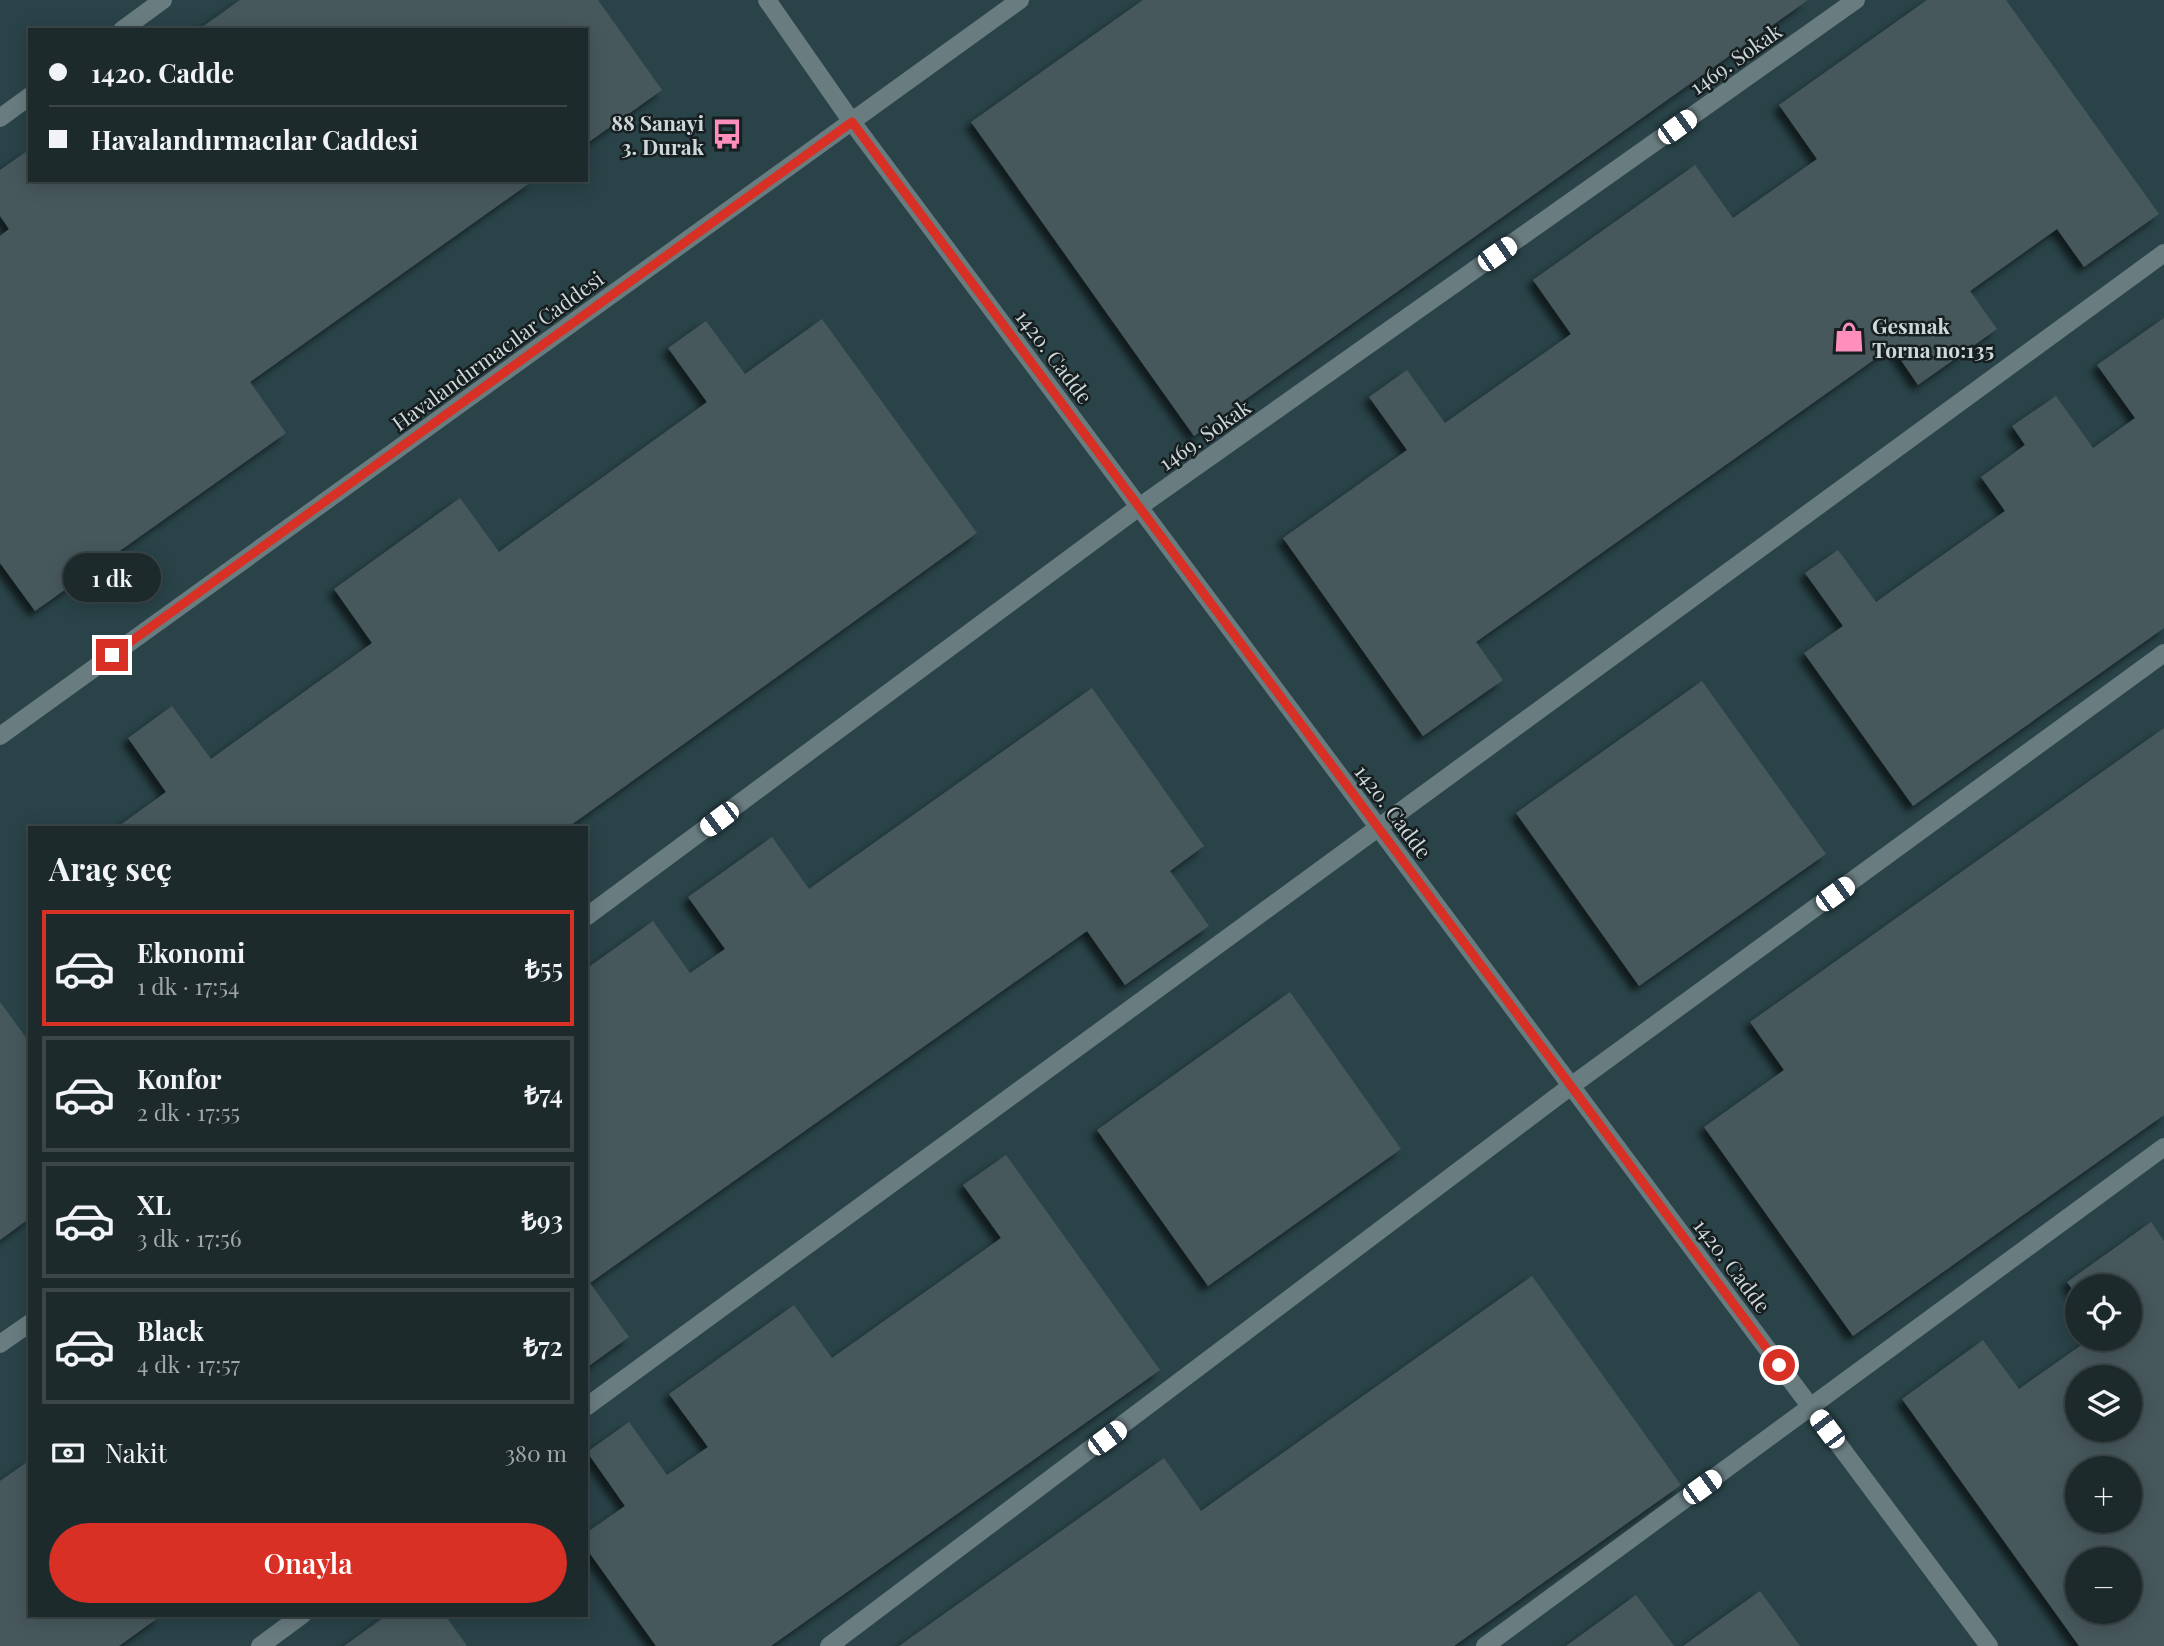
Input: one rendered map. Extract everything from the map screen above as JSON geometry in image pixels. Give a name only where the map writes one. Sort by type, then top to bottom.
[{"type":"street","points":[[125,28],[163,0]]},
{"type":"street","name":"1420. Cadde","points":[[767,0],[852,122],[1989,1646]]},
{"type":"street","name":"Havalandırmacılar Caddesi","points":[[0,736],[1020,0]]},
{"type":"street","name":"1469. Sokak","points":[[588,916],[1139,507],[1856,0]]},
{"type":"street","points":[[0,118],[28,97]]},
{"type":"street","points":[[588,1406],[2164,253]]},
{"type":"street","points":[[829,1646],[1571,1086],[2164,653]]},
{"type":"street","points":[[1485,1646],[2164,1147]]},
{"type":"street","points":[[0,1344],[28,1324]]},
{"type":"street","points":[[260,1646],[299,1617]]},
{"type":"shaded area","points":[[0,0],[2164,0],[2164,1646],[0,1646]]},
{"type":"building","points":[[240,0],[598,0],[662,90],[588,143],[588,28],[201,28]]},
{"type":"building","points":[[1143,0],[1808,0],[1194,436],[971,122]]},
{"type":"building","points":[[1927,0],[2006,0],[2159,214],[2084,267],[2057,229],[1970,291],[1997,329],[1918,385],[1892,347],[1476,642],[1503,680],[1423,736],[1283,538],[1407,450],[1369,397],[1407,370],[1445,423],[1571,334],[1533,280],[1695,165],[1733,218],[1817,159],[1779,105]]},
{"type":"building","points":[[28,150],[28,182],[531,182],[250,382],[286,433],[35,611],[0,563],[0,236],[9,229],[0,216],[0,170]]},
{"type":"building","points":[[2164,318],[2164,628],[1913,806],[1804,653],[1843,626],[1805,573],[1838,550],[1876,602],[2005,511],[1981,477],[2025,445],[2012,426],[2056,396],[2093,448],[2135,418],[2097,365]]},
{"type":"building","points":[[822,319],[977,533],[570,826],[119,826],[166,792],[128,738],[172,706],[211,759],[372,643],[334,589],[460,498],[499,552],[707,402],[668,348],[706,321],[745,374]]},
{"type":"building","points":[[1702,681],[1826,854],[1639,986],[1516,813]]},
{"type":"building","points":[[1092,688],[1204,846],[1170,871],[1209,926],[1125,985],[1087,931],[590,1283],[629,1337],[588,1367],[588,968],[653,921],[690,973],[725,949],[688,897],[772,837],[809,889]]},
{"type":"building","points":[[2164,728],[2164,1115],[1853,1336],[1704,1127],[1784,1070],[1750,1022]]},
{"type":"building","points":[[1290,992],[1401,1149],[1208,1286],[1097,1130]]},
{"type":"building","points":[[0,1002],[28,1040],[28,1219],[0,1240]]},
{"type":"building","points":[[1006,1155],[1160,1370],[771,1646],[656,1646],[588,1551],[588,1532],[625,1506],[588,1451],[629,1422],[667,1475],[708,1447],[669,1394],[794,1305],[832,1358],[1001,1238],[963,1185]]},
{"type":"building","points":[[2151,1222],[2164,1241],[2164,1646],[2079,1646],[1902,1399],[1983,1340],[2019,1389],[2073,1351],[2142,1351],[2142,1274],[2078,1274]]},
{"type":"building","points":[[1532,1276],[1681,1485],[1454,1646],[899,1646],[1164,1458],[1201,1511]]},
{"type":"building","points":[[28,1461],[28,1617],[159,1617],[119,1646],[0,1646],[0,1481]]},
{"type":"building","points":[[1760,1591],[1800,1646],[1683,1646]]},
{"type":"building","points":[[1636,1595],[1674,1646],[1566,1646]]},
{"type":"building","points":[[384,1617],[446,1617],[467,1646],[344,1646]]},
{"type":"place","name":"88 Sanayi 3. Durak","points":[[727,134]]},
{"type":"place","name":"Gesmak Torna no:135","points":[[1849,337]]},
{"type":"route","points":[[112,655],[852,122],[1779,1365]]}]
